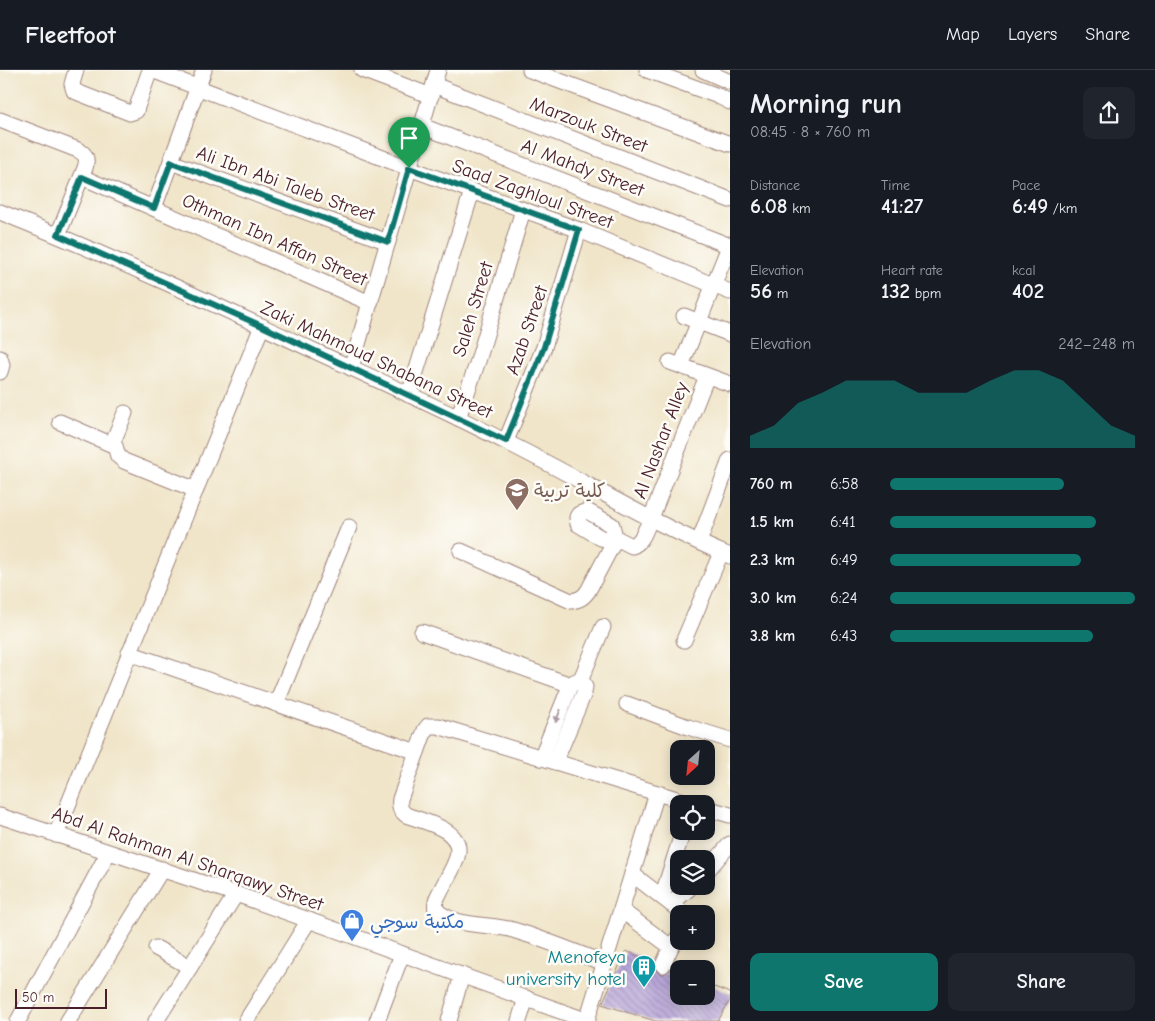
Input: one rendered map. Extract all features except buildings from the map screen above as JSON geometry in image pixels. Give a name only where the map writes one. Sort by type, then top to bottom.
[{"type":"street","points":[[76,70],[72,84],[74,91],[130,114],[137,108],[151,70]]},
{"type":"street","name":"Saad Zaghloul Street","points":[[151,70],[579,230],[730,292]]},
{"type":"street","points":[[154,208],[204,70]]},
{"type":"street","name":"Marzouk Street","points":[[362,70],[433,91],[730,200]]},
{"type":"street","points":[[351,368],[438,70]]},
{"type":"street","points":[[530,70],[730,144]]},
{"type":"street","points":[[647,70],[730,102]]},
{"type":"street","points":[[703,70],[730,82]]},
{"type":"street","points":[[0,120],[83,152],[87,163],[58,235]]},
{"type":"street","name":"Al Mahdy Street","points":[[422,126],[730,245]]},
{"type":"street","name":"Ali Ibn Abi Taleb Street","points":[[171,162],[388,242]]},
{"type":"street","name":"Othman Ibn Affan Street","points":[[82,177],[370,303]]},
{"type":"street","points":[[409,395],[472,191]]},
{"type":"street","name":"Saleh Street","points":[[458,418],[478,361],[523,210]]},
{"type":"street","name":"Zaki Mahmoud Shabana Street","points":[[0,212],[58,235],[262,326],[458,418],[506,441],[651,518],[726,554]]},
{"type":"street","name":"Azab Street","points":[[506,441],[542,352],[579,230]]},
{"type":"street","points":[[730,245],[699,322],[676,364],[730,384]]},
{"type":"street","points":[[684,316],[730,334]]},
{"type":"street","points":[[56,835],[262,326]]},
{"type":"street","points":[[0,358],[2,365],[0,372]]},
{"type":"street","name":"Al Nashar Alley","points":[[461,550],[571,601],[584,597],[614,537],[629,545],[636,545],[640,540],[651,518],[707,376]]},
{"type":"street","points":[[112,444],[124,413]]},
{"type":"street","points":[[60,422],[112,444],[117,448],[118,456],[124,461],[196,490]]},
{"type":"street","points":[[699,542],[730,460]]},
{"type":"street","points":[[276,704],[349,527]]},
{"type":"street","points":[[684,640],[726,554]]},
{"type":"street","points":[[576,682],[602,627]]},
{"type":"street","points":[[422,632],[576,682],[585,687],[584,693],[548,760]]},
{"type":"street","points":[[129,653],[417,752]]},
{"type":"street","points":[[627,704],[730,740]]},
{"type":"street","points":[[604,963],[512,930],[466,924],[443,915],[436,910],[436,900],[457,858],[457,844],[453,835],[406,815],[399,806],[425,730],[433,725],[670,797]]},
{"type":"street","points":[[581,1020],[604,963],[657,793]]},
{"type":"street","points":[[715,811],[730,815]]},
{"type":"street","name":"Abd Al Rahman Al Sharqawy Street","points":[[0,816],[236,894],[526,998],[581,1020]]},
{"type":"street","points":[[666,901],[681,840]]},
{"type":"street","points":[[715,862],[730,844]]},
{"type":"street","points":[[18,1021],[108,853]]},
{"type":"street","points":[[68,1021],[162,869]]},
{"type":"street","points":[[632,874],[672,905]]},
{"type":"street","points":[[156,1021],[236,894]]},
{"type":"street","points":[[666,901],[676,895]]},
{"type":"street","points":[[621,910],[670,939]]},
{"type":"street","points":[[246,1021],[309,920]]},
{"type":"street","points":[[156,948],[190,967]]},
{"type":"street","points":[[663,965],[671,950]]},
{"type":"street","points":[[376,1021],[402,954]]},
{"type":"street","points":[[449,1021],[462,975]]},
{"type":"street","points":[[519,1021],[526,998]]},
{"type":"place","name":"كلية تربية","points":[[517,511]]},
{"type":"place","name":"مكتبة سوجي","points":[[352,942]]},
{"type":"place","name":"Menofeya university hotel","points":[[644,988]]},
{"type":"route","points":[[171,162],[388,242],[409,168],[579,230],[544,347],[506,441],[262,326],[58,235],[82,177],[154,208],[171,162]]}]
